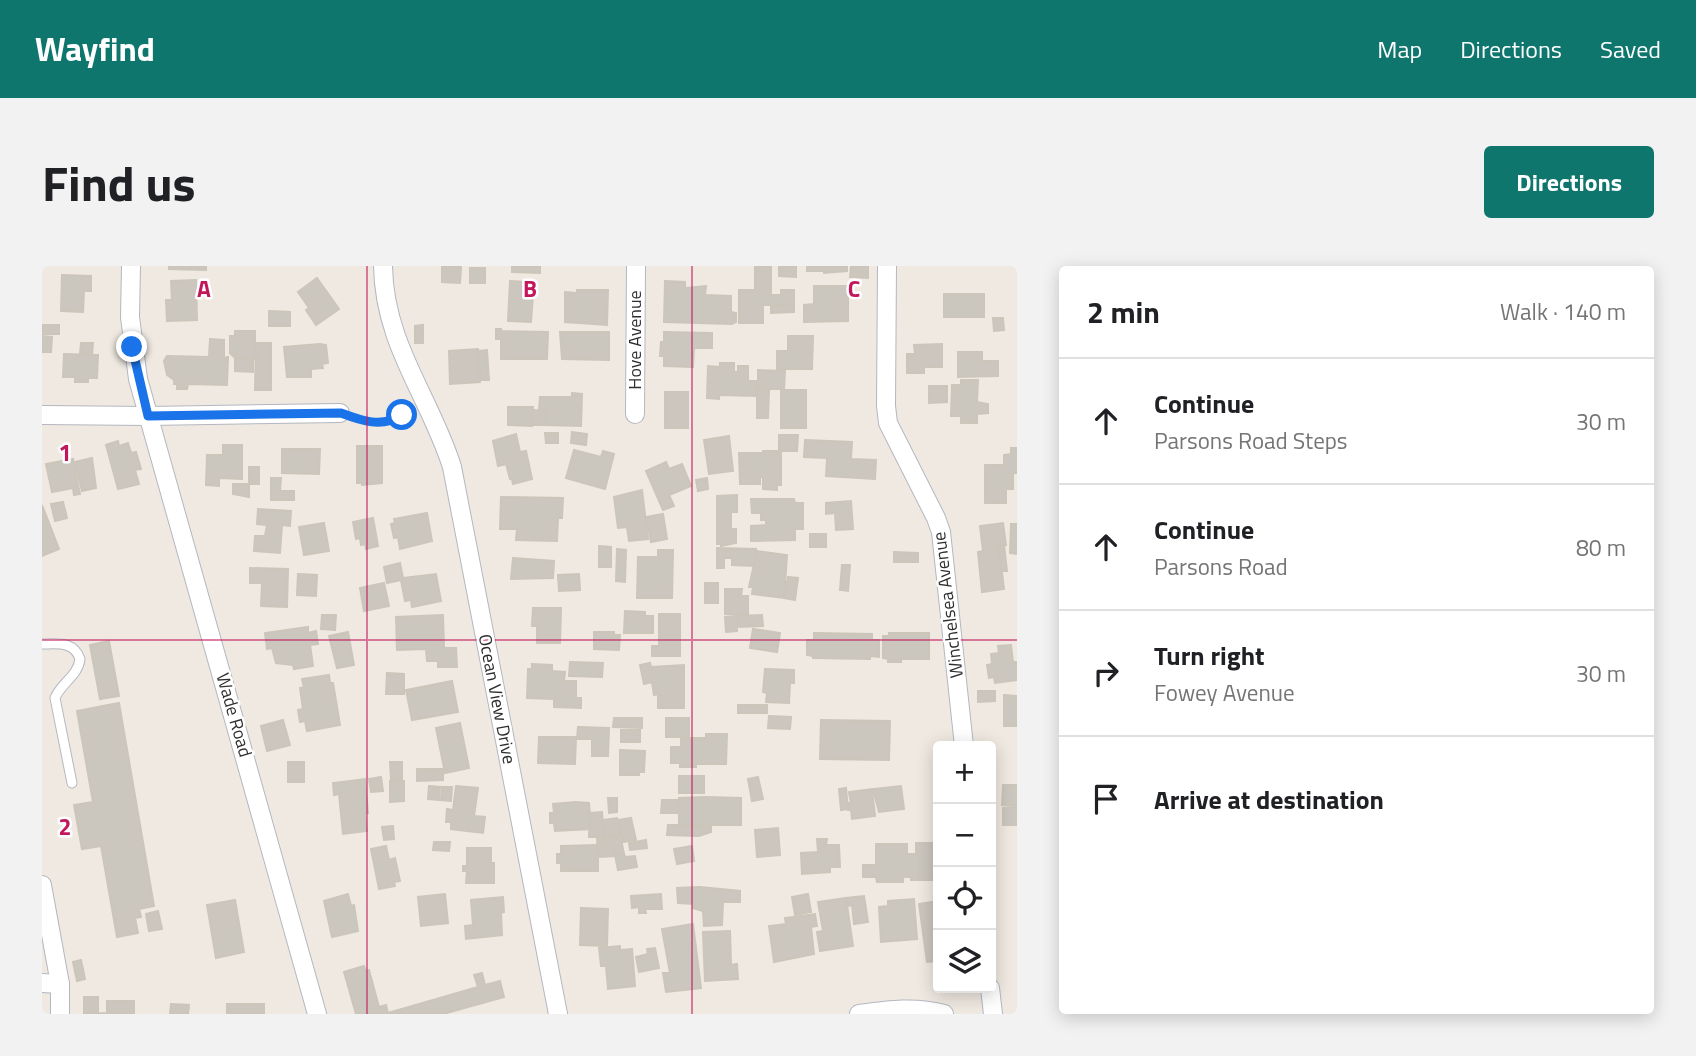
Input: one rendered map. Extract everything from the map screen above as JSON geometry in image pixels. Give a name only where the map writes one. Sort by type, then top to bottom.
[{"type":"street","name":"Wade Road","points":[[131,266],[132,347],[148,416],[317,1014]]},
{"type":"street","name":"Ocean View Drive","points":[[383,266],[387,303],[404,362],[443,438],[452,467],[558,1014]]},
{"type":"street","name":"Hove Avenue","points":[[635,414],[636,266]]},
{"type":"street","name":"Winchelsea Avenue","points":[[887,266],[886,406],[893,435],[941,532],[963,741]]},
{"type":"street","points":[[42,415],[340,413]]},
{"type":"street","points":[[42,885],[51,983],[60,1014]]},
{"type":"street","points":[[991,993],[993,1014]]},
{"type":"street","points":[[859,1014],[902,1009],[930,1010],[944,1014]]},
{"type":"lane","points":[[42,644],[64,644],[72,647],[80,659],[77,671],[55,698],[72,783]]},
{"type":"path","points":[[340,413],[366,423],[393,422],[402,415],[419,390]]},
{"type":"building","points":[[169,266],[206,266],[206,270],[169,269]]},
{"type":"building","points":[[442,266],[461,266],[460,283],[442,282]]},
{"type":"building","points":[[512,266],[540,266],[540,273],[512,272]]},
{"type":"building","points":[[755,266],[771,266],[771,295],[781,295],[781,290],[794,290],[794,305],[763,305],[763,323],[739,323],[739,290],[755,290]]},
{"type":"building","points":[[779,266],[796,266],[796,277],[779,276]]},
{"type":"building","points":[[807,266],[847,266],[847,271],[807,271]]},
{"type":"building","points":[[851,266],[868,266],[868,278],[850,277]]},
{"type":"building","points":[[470,268],[485,268],[485,283],[470,283]]},
{"type":"building","points":[[62,275],[91,276],[91,291],[84,291],[83,312],[61,311]]},
{"type":"building","points":[[317,278],[339,309],[316,325],[298,292]]},
{"type":"building","points":[[196,280],[197,320],[167,321],[166,300],[172,300],[171,281]]},
{"type":"building","points":[[510,281],[527,282],[526,295],[533,295],[531,322],[508,321]]},
{"type":"building","points":[[665,281],[685,282],[685,288],[706,286],[705,295],[731,296],[731,312],[736,313],[736,322],[664,322]]},
{"type":"building","points":[[814,286],[848,286],[848,321],[804,322],[804,305],[814,304]]},
{"type":"building","points":[[577,290],[608,290],[607,325],[565,322],[565,292],[577,293]]},
{"type":"building","points":[[944,294],[984,294],[984,317],[944,317]]},
{"type":"building","points":[[794,305],[794,312],[771,313],[771,306]]},
{"type":"building","points":[[269,311],[290,312],[290,326],[269,326]]},
{"type":"building","points":[[993,318],[1003,318],[1004,330],[994,331]]},
{"type":"building","points":[[42,325],[59,325],[59,334],[42,334]]},
{"type":"building","points":[[423,325],[423,343],[415,343],[415,326]]},
{"type":"building","points":[[496,329],[548,332],[547,359],[501,359],[501,339],[496,339]]},
{"type":"building","points":[[235,331],[255,331],[255,359],[235,358],[230,353],[230,336],[235,336]]},
{"type":"building","points":[[560,332],[609,332],[609,360],[562,359]]},
{"type":"building","points":[[664,332],[712,333],[712,348],[694,348],[693,367],[664,366],[664,356],[660,356]]},
{"type":"building","points":[[42,336],[52,337],[51,352],[42,352]]},
{"type":"building","points":[[788,336],[813,336],[812,369],[777,369],[777,351],[788,351]]},
{"type":"building","points":[[210,339],[224,340],[224,358],[228,357],[227,385],[188,384],[187,389],[177,389],[177,384],[167,375],[164,361],[167,356],[209,357]]},
{"type":"building","points":[[81,343],[93,343],[92,355],[80,354]]},
{"type":"building","points":[[256,343],[271,343],[271,390],[255,390]]},
{"type":"building","points":[[942,344],[942,367],[924,367],[924,373],[907,373],[907,354],[915,354],[914,345]]},
{"type":"building","points":[[326,345],[328,363],[322,364],[323,368],[311,369],[311,377],[287,377],[284,347]]},
{"type":"building","points":[[478,349],[480,382],[450,384],[449,351]]},
{"type":"building","points":[[487,350],[489,380],[480,380],[478,351]]},
{"type":"building","points":[[958,352],[982,352],[982,361],[998,361],[998,376],[958,377]]},
{"type":"building","points":[[64,354],[98,355],[97,378],[88,378],[88,382],[75,382],[75,377],[63,377]]},
{"type":"building","points":[[235,358],[253,359],[253,372],[235,371]]},
{"type":"building","points":[[720,363],[734,363],[734,372],[738,372],[738,366],[748,366],[748,381],[757,381],[756,396],[719,395],[719,399],[707,398],[708,366],[720,367]]},
{"type":"building","points":[[758,370],[785,371],[784,389],[758,389]]},
{"type":"building","points":[[961,380],[978,380],[977,402],[988,404],[988,413],[977,414],[977,423],[961,423],[961,416],[951,416],[952,385],[961,385]]},
{"type":"building","points":[[929,386],[947,386],[947,402],[929,403]]},
{"type":"building","points":[[757,390],[769,390],[768,418],[757,418]]},
{"type":"building","points":[[781,390],[806,390],[806,428],[781,428]]},
{"type":"building","points":[[665,392],[688,392],[688,428],[665,428]]},
{"type":"building","points":[[572,393],[582,394],[581,426],[544,425],[545,411],[539,410],[540,397],[572,397]]},
{"type":"building","points":[[508,407],[533,407],[532,426],[508,425]]},
{"type":"building","points":[[533,410],[545,411],[544,425],[532,425]]},
{"type":"building","points":[[572,432],[587,434],[586,445],[571,443]]},
{"type":"building","points":[[545,433],[558,433],[558,443],[546,443]]},
{"type":"building","points":[[516,434],[520,452],[526,451],[532,479],[513,484],[506,464],[498,466],[493,441]]},
{"type":"building","points":[[779,435],[798,435],[797,451],[779,451]]},
{"type":"building","points":[[729,436],[733,471],[709,474],[704,440]]},
{"type":"building","points":[[805,440],[852,442],[851,459],[876,460],[875,479],[826,476],[827,458],[804,457]]},
{"type":"building","points":[[118,441],[119,446],[128,443],[131,453],[136,452],[141,469],[135,470],[139,484],[118,489],[106,445]]},
{"type":"building","points":[[223,445],[242,445],[242,479],[219,478],[219,486],[206,485],[207,455],[223,455]]},
{"type":"building","points":[[357,446],[382,446],[382,483],[357,483]]},
{"type":"building","points":[[1011,448],[1017,448],[1017,473],[1013,473],[1013,489],[1006,489],[1006,503],[985,503],[985,465],[1004,465],[1004,455],[1011,454]]},
{"type":"building","points":[[282,449],[320,449],[319,474],[282,473]]},
{"type":"building","points":[[574,450],[601,457],[603,451],[614,454],[605,489],[566,478]]},
{"type":"building","points":[[781,451],[781,485],[777,485],[777,490],[763,489],[763,477],[760,477],[760,484],[740,484],[739,453]]},
{"type":"building","points":[[92,458],[96,488],[82,491],[75,462]]},
{"type":"building","points":[[73,459],[80,494],[74,495],[73,488],[52,492],[46,464]]},
{"type":"building","points":[[666,462],[669,469],[682,464],[691,486],[669,495],[674,506],[663,510],[646,471]]},
{"type":"building","points":[[249,467],[259,467],[259,484],[249,484]]},
{"type":"building","points":[[271,478],[281,478],[280,491],[294,491],[294,500],[271,500]]},
{"type":"building","points":[[707,478],[708,489],[698,491],[696,480]]},
{"type":"building","points":[[233,484],[249,484],[249,497],[233,494]]},
{"type":"building","points":[[642,490],[648,539],[629,541],[627,527],[618,528],[614,497]]},
{"type":"building","points":[[737,495],[737,512],[731,512],[731,529],[736,529],[736,543],[721,546],[717,544],[717,496]]},
{"type":"building","points":[[501,497],[563,498],[562,518],[558,518],[557,541],[516,540],[517,529],[500,529]]},
{"type":"building","points":[[751,499],[794,499],[795,503],[803,503],[803,529],[795,529],[795,540],[751,541],[751,526],[766,525],[766,520],[761,520],[761,513],[752,513]]},
{"type":"building","points":[[851,501],[853,529],[836,530],[835,513],[826,514],[826,503]]},
{"type":"building","points":[[63,502],[67,518],[55,521],[51,504]]},
{"type":"building","points":[[42,505],[59,549],[42,556]]},
{"type":"building","points":[[258,509],[291,511],[290,526],[282,525],[280,553],[254,551],[255,536],[265,536],[267,525],[257,524]]},
{"type":"building","points":[[427,513],[432,541],[400,549],[398,537],[394,538],[391,524],[395,523],[394,519]]},
{"type":"building","points":[[663,514],[667,539],[651,542],[646,517]]},
{"type":"building","points":[[373,518],[378,546],[366,549],[365,544],[361,545],[360,538],[356,539],[353,522]]},
{"type":"building","points":[[324,523],[329,551],[304,555],[299,527]]},
{"type":"building","points":[[1003,523],[1006,545],[995,546],[996,550],[999,549],[1004,589],[982,592],[978,552],[983,551],[980,526]]},
{"type":"building","points":[[1011,524],[1017,524],[1017,554],[1010,553]]},
{"type":"building","points":[[810,534],[826,534],[826,547],[810,547]]},
{"type":"building","points":[[1004,545],[1007,571],[1002,571],[999,549],[996,550],[995,546]]},
{"type":"building","points":[[599,546],[611,547],[611,567],[599,567]]},
{"type":"building","points":[[717,548],[756,549],[754,566],[732,565],[732,558],[724,558],[724,568],[717,568]]},
{"type":"building","points":[[617,549],[626,550],[625,582],[616,581]]},
{"type":"building","points":[[658,550],[673,550],[672,598],[637,598],[638,557],[658,557]]},
{"type":"building","points":[[757,551],[787,555],[784,598],[752,594],[753,587],[749,587]]},
{"type":"building","points":[[894,552],[918,553],[918,562],[894,562]]},
{"type":"building","points":[[513,558],[554,561],[553,578],[511,579]]},
{"type":"building","points":[[400,563],[403,578],[436,574],[441,601],[412,607],[411,600],[405,601],[401,580],[387,583],[384,567]]},
{"type":"building","points":[[842,565],[850,565],[848,591],[840,590]]},
{"type":"building","points":[[250,568],[288,569],[287,607],[261,606],[262,583],[250,583]]},
{"type":"building","points":[[298,574],[317,575],[316,596],[297,595]]},
{"type":"building","points":[[579,574],[580,590],[559,591],[558,575]]},
{"type":"building","points":[[788,577],[798,578],[795,600],[784,598]]},
{"type":"building","points":[[384,583],[389,606],[364,611],[360,588]]},
{"type":"building","points":[[705,583],[718,583],[718,603],[705,603]]},
{"type":"building","points":[[725,589],[742,589],[741,596],[748,596],[748,615],[725,614]]},
{"type":"building","points":[[533,608],[561,608],[560,643],[537,643],[537,626],[532,626]]},
{"type":"building","points":[[625,611],[645,612],[645,616],[653,616],[653,633],[624,633]]},
{"type":"building","points":[[659,614],[680,614],[680,656],[652,656],[652,646],[659,646]]},
{"type":"building","points":[[322,615],[336,615],[335,630],[321,629]]},
{"type":"building","points":[[443,615],[444,648],[456,648],[457,667],[438,667],[438,661],[427,661],[426,649],[397,650],[396,617]]},
{"type":"building","points":[[762,615],[763,626],[737,627],[737,616]]},
{"type":"building","points":[[736,616],[737,631],[726,632],[725,617]]},
{"type":"building","points":[[308,627],[308,633],[316,631],[318,644],[310,645],[313,666],[294,669],[293,665],[276,663],[272,648],[267,649],[265,633]]},
{"type":"building","points":[[753,629],[780,633],[777,652],[750,648]]},
{"type":"building","points":[[348,632],[354,665],[337,668],[329,636]]},
{"type":"building","points":[[594,632],[614,632],[614,635],[620,635],[619,650],[594,649]]},
{"type":"building","points":[[814,633],[872,634],[872,640],[879,640],[879,657],[813,658],[807,655],[807,640],[814,640]]},
{"type":"building","points":[[889,633],[929,633],[929,659],[888,662],[888,659],[883,658],[883,636],[889,636]]},
{"type":"building","points":[[109,641],[119,696],[100,699],[90,645]]},
{"type":"building","points":[[1011,645],[1013,662],[1017,662],[1017,680],[995,683],[994,677],[989,678],[987,665],[992,664],[991,654],[999,653],[998,646]]},
{"type":"building","points":[[570,662],[603,663],[602,677],[569,676]]},
{"type":"building","points":[[650,663],[651,667],[684,665],[684,708],[658,708],[658,694],[654,695],[652,682],[644,684],[640,665]]},
{"type":"building","points":[[532,664],[552,665],[552,671],[565,672],[564,681],[576,681],[576,698],[581,698],[581,708],[554,707],[554,699],[527,698],[528,669],[532,669]]},
{"type":"building","points":[[765,669],[794,670],[789,703],[766,702],[767,693],[763,692]]},
{"type":"building","points":[[387,673],[404,674],[404,694],[386,694]]},
{"type":"building","points":[[329,675],[330,683],[333,683],[340,725],[307,731],[305,721],[300,722],[298,710],[303,709],[300,688],[304,687],[302,679]]},
{"type":"building","points":[[452,681],[458,712],[412,720],[406,690]]},
{"type":"building","points":[[978,691],[995,691],[995,701],[978,702]]},
{"type":"building","points":[[1004,695],[1017,696],[1017,726],[1004,726]]},
{"type":"building","points":[[119,703],[154,906],[139,909],[141,917],[135,918],[138,933],[117,937],[101,846],[82,849],[74,805],[93,802],[77,711]]},
{"type":"building","points":[[738,705],[767,705],[767,713],[738,713]]},
{"type":"building","points":[[769,716],[791,717],[790,729],[768,728]]},
{"type":"building","points":[[614,718],[642,718],[642,728],[613,727]]},
{"type":"building","points":[[666,718],[689,718],[689,737],[666,737]]},
{"type":"building","points":[[283,720],[290,745],[267,751],[261,726]]},
{"type":"building","points":[[821,720],[890,721],[889,760],[820,759]]},
{"type":"building","points":[[460,723],[469,768],[445,773],[436,728]]},
{"type":"building","points":[[578,727],[609,728],[608,756],[592,756],[592,739],[577,739]]},
{"type":"building","points":[[621,730],[640,730],[640,742],[621,742]]},
{"type":"building","points":[[706,734],[727,734],[726,764],[680,767],[680,763],[671,763],[671,747],[681,747],[681,738],[706,738]]},
{"type":"building","points":[[539,737],[576,737],[575,764],[538,763]]},
{"type":"building","points":[[620,750],[645,751],[644,772],[639,772],[639,775],[620,775]]},
{"type":"building","points":[[288,762],[304,762],[304,782],[288,782]]},
{"type":"building","points":[[390,762],[402,762],[402,779],[391,780]]},
{"type":"building","points":[[417,769],[443,769],[443,780],[417,781]]},
{"type":"building","points":[[679,776],[704,776],[704,793],[679,793]]},
{"type":"building","points":[[381,777],[383,791],[371,792],[369,779]]},
{"type":"building","points":[[758,777],[763,799],[752,801],[748,779]]},
{"type":"building","points":[[365,779],[367,831],[343,834],[339,794],[334,795],[333,783]]},
{"type":"building","points":[[390,781],[404,781],[404,801],[390,802]]},
{"type":"building","points":[[1003,785],[1017,785],[1017,806],[1002,805]]},
{"type":"building","points":[[429,786],[440,787],[439,800],[428,799]]},
{"type":"building","points":[[456,786],[478,788],[474,816],[485,817],[483,833],[451,829],[451,822],[446,822],[447,809],[453,810]]},
{"type":"building","points":[[901,786],[904,809],[879,812],[873,789]]},
{"type":"building","points":[[442,787],[452,787],[451,801],[441,800]]},
{"type":"building","points":[[846,788],[848,809],[841,810],[839,789]]},
{"type":"building","points":[[872,789],[875,816],[852,819],[847,803],[851,803],[849,792]]},
{"type":"building","points":[[608,798],[617,798],[617,812],[609,813]]},
{"type":"building","points":[[679,798],[741,798],[741,825],[679,825]]},
{"type":"building","points":[[662,800],[679,800],[679,813],[661,813]]},
{"type":"building","points":[[589,803],[591,829],[555,831],[554,823],[550,823],[550,813],[554,813],[553,804]]},
{"type":"building","points":[[1017,807],[1017,825],[1003,825],[1003,808]]},
{"type":"building","points":[[602,812],[604,837],[589,837],[590,813]]},
{"type":"building","points":[[617,818],[620,836],[604,837],[602,820]]},
{"type":"building","points":[[631,818],[636,840],[623,842],[618,820]]},
{"type":"building","points":[[668,825],[711,825],[711,832],[699,836],[667,835]]},
{"type":"building","points":[[393,826],[394,839],[384,840],[382,827]]},
{"type":"building","points":[[778,828],[780,855],[757,857],[755,830]]},
{"type":"building","points":[[597,838],[603,838],[603,846],[613,846],[616,856],[598,857]]},
{"type":"building","points":[[603,838],[621,839],[624,854],[615,855],[613,846],[603,846]]},
{"type":"building","points":[[817,839],[827,839],[826,845],[839,845],[840,867],[830,867],[830,872],[802,874],[801,853],[818,852]]},
{"type":"building","points":[[646,840],[647,848],[630,850],[629,843]]},
{"type":"building","points":[[434,842],[450,842],[449,851],[433,850]]},
{"type":"building","points":[[916,843],[933,843],[933,880],[911,880],[911,877],[903,877],[903,882],[877,882],[876,877],[863,877],[863,865],[876,865],[876,844],[907,844],[907,854],[916,854]]},
{"type":"building","points":[[598,845],[598,871],[561,871],[557,854],[561,854],[561,846]]},
{"type":"building","points":[[386,846],[389,860],[395,858],[400,881],[394,882],[395,886],[379,889],[371,849]]},
{"type":"building","points":[[692,846],[694,861],[677,864],[674,849]]},
{"type":"building","points":[[467,848],[491,848],[494,883],[466,883],[467,871],[463,871],[463,866],[467,866]]},
{"type":"building","points":[[624,854],[625,857],[635,856],[637,867],[618,870],[615,855]]},
{"type":"building","points":[[677,888],[740,891],[740,902],[723,902],[722,925],[704,926],[703,911],[693,908],[694,904],[678,903]]},
{"type":"building","points":[[348,894],[351,906],[354,905],[358,931],[332,937],[324,901]]},
{"type":"building","points":[[445,894],[448,923],[421,926],[418,897]]},
{"type":"building","points":[[661,894],[662,909],[645,909],[646,913],[639,913],[639,907],[632,908],[631,896]]},
{"type":"building","points":[[808,894],[811,912],[795,915],[792,897]]},
{"type":"building","points":[[864,896],[868,922],[854,924],[852,905],[848,906],[847,898]]},
{"type":"building","points":[[503,897],[502,935],[466,939],[465,926],[473,925],[471,900]]},
{"type":"building","points":[[846,898],[853,946],[820,951],[817,932],[823,931],[818,902]]},
{"type":"building","points":[[914,899],[917,939],[881,942],[879,907],[888,906],[888,901]]},
{"type":"building","points":[[235,900],[244,952],[216,958],[207,905]]},
{"type":"building","points":[[933,902],[933,961],[927,962],[919,904]]},
{"type":"building","points":[[581,908],[608,909],[607,946],[580,945]]},
{"type":"building","points":[[158,911],[162,929],[149,931],[146,914]]},
{"type":"building","points":[[815,914],[817,926],[811,927],[814,954],[774,962],[769,926],[786,924],[785,918]]},
{"type":"building","points":[[693,924],[701,988],[666,992],[663,973],[670,973],[662,929]]},
{"type":"building","points":[[730,931],[731,965],[737,964],[738,979],[705,981],[703,932]]},
{"type":"building","points":[[620,946],[620,950],[632,949],[635,986],[608,989],[606,966],[601,966],[599,948]]},
{"type":"building","points":[[655,948],[659,968],[639,972],[636,957],[648,954],[647,949]]},
{"type":"building","points":[[81,960],[85,979],[77,981],[73,962]]},
{"type":"building","points":[[364,966],[366,971],[369,970],[379,1007],[386,1005],[388,1013],[478,987],[474,975],[482,973],[485,985],[500,981],[504,997],[443,1014],[356,1014],[344,972]]},
{"type":"building","points":[[84,997],[98,997],[98,1013],[84,1013]]},
{"type":"building","points":[[107,1001],[134,1001],[134,1014],[85,1014],[107,1013]]},
{"type":"building","points":[[171,1004],[189,1005],[188,1014],[170,1014]]},
{"type":"building","points":[[227,1004],[264,1004],[264,1014],[227,1014]]},
{"type":"route","points":[[132,347],[148,416],[341,413],[366,423],[393,422],[402,415]]}]
